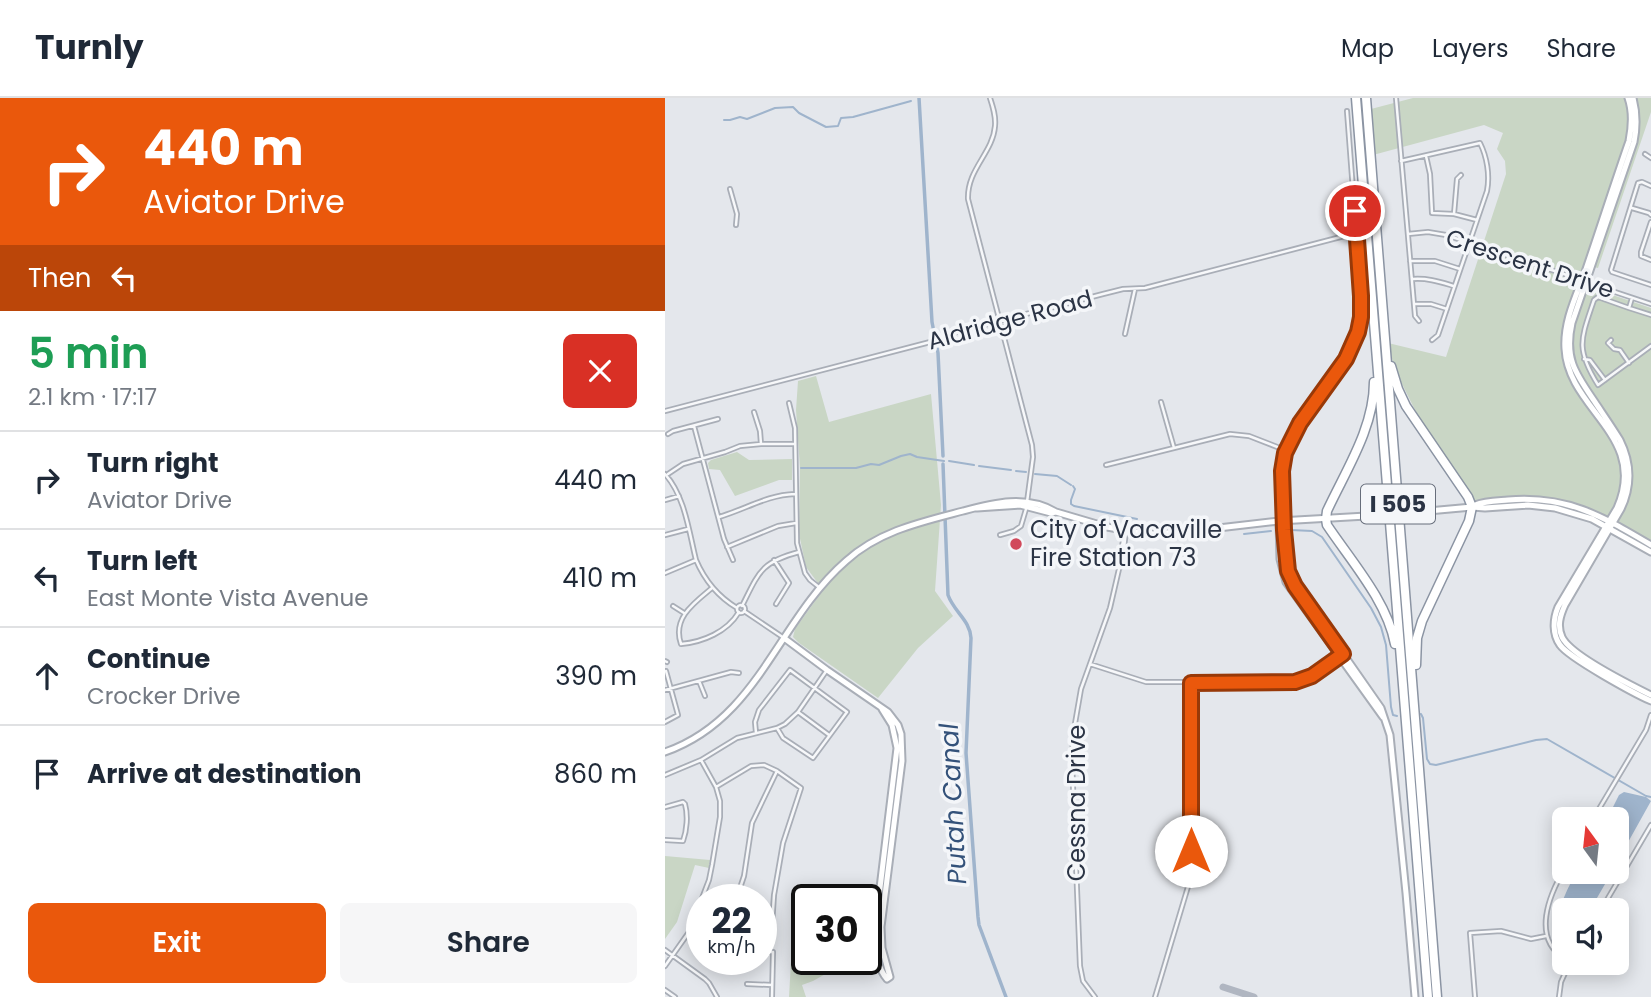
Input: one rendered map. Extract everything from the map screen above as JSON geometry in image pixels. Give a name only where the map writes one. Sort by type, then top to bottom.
[{"type":"highway","name":"I 505","points":[[1356,98],[1428,997]]},
{"type":"highway","name":"I 505","points":[[1366,98],[1437,997]]},
{"type":"highway","points":[[1383,309],[1393,373],[1402,398],[1472,507],[1469,522],[1422,621],[1416,646],[1414,699]]},
{"type":"highway","points":[[1376,347],[1374,395],[1369,421],[1325,519],[1388,618],[1396,646],[1405,706]]},
{"type":"street","points":[[991,98],[995,119],[994,134],[971,177],[967,195],[1033,457],[1025,517],[1021,526],[1000,535]]},
{"type":"street","points":[[1396,98],[1415,316],[1419,321]]},
{"type":"street","points":[[1630,98],[1632,128],[1629,141],[1584,281],[1569,342],[1573,367],[1620,440],[1629,463],[1626,499],[1558,607],[1555,633],[1566,651],[1651,701]]},
{"type":"street","points":[[1347,111],[1361,317],[1358,332],[1346,359],[1300,423],[1286,450],[1282,471],[1281,521],[1288,571],[1385,720],[1390,735],[1415,997]]},
{"type":"street","points":[[1401,161],[1480,143],[1489,176],[1487,191],[1438,335],[1432,340]]},
{"type":"street","points":[[1645,153],[1651,158]]},
{"type":"street","points":[[1426,156],[1432,213],[1454,214],[1477,220]]},
{"type":"street","points":[[1454,214],[1457,179],[1461,175]]},
{"type":"street","points":[[1651,186],[1642,181],[1638,183],[1611,270],[1651,285]]},
{"type":"street","points":[[730,189],[737,214],[736,225]]},
{"type":"street","points":[[1631,207],[1651,215]]},
{"type":"street","points":[[1651,222],[1641,256],[1651,260]]},
{"type":"street","name":"Crescent Drive","points":[[1408,234],[1428,232],[1446,235],[1651,304]]},
{"type":"street","name":"Aldridge Road","points":[[665,411],[1115,291],[1153,286],[1356,233]]},
{"type":"street","points":[[1410,261],[1435,261],[1460,269]]},
{"type":"street","points":[[1412,280],[1437,280],[1454,286]]},
{"type":"street","points":[[1584,281],[1567,325],[1566,359],[1571,375],[1615,441],[1622,457],[1624,482],[1622,496],[1609,525],[1565,605],[1559,620],[1560,631],[1566,643],[1578,654],[1651,695]]},
{"type":"street","points":[[1125,334],[1135,289]]},
{"type":"street","points":[[1598,385],[1583,359],[1581,340],[1594,300],[1598,298],[1651,315]]},
{"type":"street","points":[[1629,308],[1632,298]]},
{"type":"street","points":[[1414,304],[1431,304],[1447,309]]},
{"type":"street","points":[[1611,340],[1608,344],[1613,349],[1620,350],[1629,363]]},
{"type":"street","points":[[1589,393],[1651,346]]},
{"type":"street","points":[[1583,359],[1590,360],[1605,380]]},
{"type":"street","points":[[1161,402],[1174,448]]},
{"type":"street","points":[[789,403],[794,422],[799,552],[805,573],[820,588]]},
{"type":"street","points":[[754,412],[761,444]]},
{"type":"street","points":[[668,434],[718,419]]},
{"type":"street","points":[[694,426],[718,517],[733,560]]},
{"type":"street","points":[[1106,465],[1224,435],[1249,436],[1286,450]]},
{"type":"street","points":[[744,611],[741,613],[712,588],[696,560],[679,496],[666,475],[683,464],[740,446],[795,444]]},
{"type":"street","points":[[1282,471],[1279,477],[1282,570],[1290,589],[1341,656]]},
{"type":"street","points":[[718,517],[772,497],[795,494]]},
{"type":"street","points":[[665,500],[679,496]]},
{"type":"street","points":[[665,752],[699,736],[729,713],[820,588],[846,560],[869,543],[901,528],[977,508],[1027,505],[1126,531],[1164,533],[1281,521],[1528,505],[1555,508],[1585,516],[1651,545]]},
{"type":"street","points":[[727,547],[778,526],[796,523]]},
{"type":"street","points":[[1609,525],[1651,552]]},
{"type":"street","points":[[665,535],[688,530]]},
{"type":"street","name":"Cessna Drive","points":[[1095,997],[1083,981],[1080,966],[1072,752],[1081,689],[1110,608],[1122,565],[1126,531]]},
{"type":"street","points":[[712,588],[684,613],[678,629],[679,642],[683,644],[716,634],[733,621],[759,573],[774,560],[799,552]]},
{"type":"street","points":[[665,573],[696,560]]},
{"type":"street","points":[[774,560],[789,583],[776,604]]},
{"type":"street","points":[[1282,570],[1285,570],[1293,587],[1302,596]]},
{"type":"street","points":[[673,606],[684,613]]},
{"type":"street","points":[[742,606],[744,611],[888,712],[898,725],[903,742],[902,761],[881,927],[882,948],[890,976],[887,979],[877,958],[874,932],[897,748],[891,725],[882,709]]},
{"type":"street","points":[[1090,664],[1146,682],[1295,682],[1312,676],[1341,656]]},
{"type":"street","points":[[756,733],[755,722],[759,710],[790,670],[847,712],[813,758],[783,738],[777,728]]},
{"type":"street","points":[[665,775],[701,760],[737,738],[785,724],[798,712],[827,670]]},
{"type":"street","points":[[665,722],[678,715],[666,671]]},
{"type":"street","points":[[665,690],[731,672],[739,673]]},
{"type":"street","points":[[699,681],[705,696]]},
{"type":"street","points":[[1155,995],[1190,880],[1191,683]]},
{"type":"street","points":[[798,712],[830,736]]},
{"type":"street","points":[[1600,807],[1646,730],[1651,715]]},
{"type":"street","points":[[701,760],[716,787],[720,801],[720,817],[708,884]]},
{"type":"street","points":[[716,787],[751,766],[758,765],[769,766],[801,788],[783,842],[776,884]]},
{"type":"street","points":[[741,884],[755,816],[777,771]]},
{"type":"street","points":[[665,807],[683,802],[687,808],[683,841],[665,840]]},
{"type":"street","points":[[1608,898],[1651,825]]},
{"type":"street","points":[[1552,949],[1546,936],[1545,922],[1551,895],[1557,884]]},
{"type":"street","points":[[1475,997],[1470,933],[1501,931],[1531,939],[1546,936]]},
{"type":"street","points":[[665,966],[686,936]]},
{"type":"street","points":[[665,950],[705,979],[714,995]]},
{"type":"street","points":[[772,975],[772,997]]},
{"type":"street","points":[[1559,997],[1564,975]]},
{"type":"street","points":[[747,984],[772,985]]},
{"type":"street","points":[[665,990],[675,997]]},
{"type":"green space","points":[[1413,98],[1651,98],[1651,112],[1598,268],[1594,267],[1591,274],[1581,272],[1574,282],[1651,308],[1651,545],[1619,526],[1565,503],[1512,499],[1472,507],[1425,430],[1395,370],[1388,343],[1446,357],[1506,174],[1505,161],[1497,149],[1503,133],[1484,125],[1373,155],[1371,109]]},
{"type":"green space","points":[[816,376],[829,422],[931,394],[941,505],[935,591],[953,616],[918,648],[878,698],[793,637],[795,629],[823,590],[806,567],[799,534],[800,468],[796,410],[798,381]]},
{"type":"green space","points":[[737,452],[749,460],[792,459],[792,480],[779,480],[735,496],[720,470],[709,469],[708,463]]},
{"type":"green space","points":[[665,856],[710,860],[709,868],[695,865],[689,884],[686,884],[686,894],[677,922],[665,939]]},
{"type":"green space","points":[[791,961],[791,975],[824,975],[802,985],[806,997],[789,997]]},
{"type":"water","points":[[1624,792],[1646,797],[1651,801],[1629,840],[1629,807],[1613,807],[1619,795]]},
{"type":"water","points":[[1571,884],[1605,884],[1597,898],[1564,898]]},
{"type":"waterway","points":[[919,98],[943,456]]},
{"type":"waterway","points":[[724,120],[740,117],[747,119],[775,108],[793,107],[826,127],[838,126],[841,118],[911,101]]},
{"type":"waterway","points":[[801,468],[856,468],[879,465],[910,454],[944,461]]},
{"type":"waterway","points":[[949,461],[974,465]]},
{"type":"waterway","name":"Putah Canal","points":[[943,464],[948,595],[968,626],[971,638],[966,753],[978,917],[1006,997]]},
{"type":"waterway","points":[[979,466],[1011,470]]},
{"type":"waterway","points":[[1016,471],[1026,472]]},
{"type":"waterway","points":[[1035,474],[1057,476],[1071,485]]},
{"type":"waterway","points":[[1073,486],[1075,489],[1071,504],[1074,506],[1137,519]]},
{"type":"waterway","points":[[1291,530],[1312,531],[1322,537],[1371,608],[1381,627],[1386,645],[1391,707],[1393,715],[1397,716]]},
{"type":"waterway","points":[[1244,534],[1271,531]]},
{"type":"waterway","points":[[1421,714],[1430,764],[1436,765],[1547,739],[1651,797]]},
{"type":"taxiway","points":[[1223,987],[1254,997]]},
{"type":"place","name":"City of Vacaville Fire Station 73","points":[[1016,544]]},
{"type":"route","points":[[1191,851],[1191,683],[1295,682],[1312,676],[1343,654],[1295,586],[1288,571],[1282,471],[1289,443],[1351,351],[1358,332],[1361,296],[1355,211]]}]
